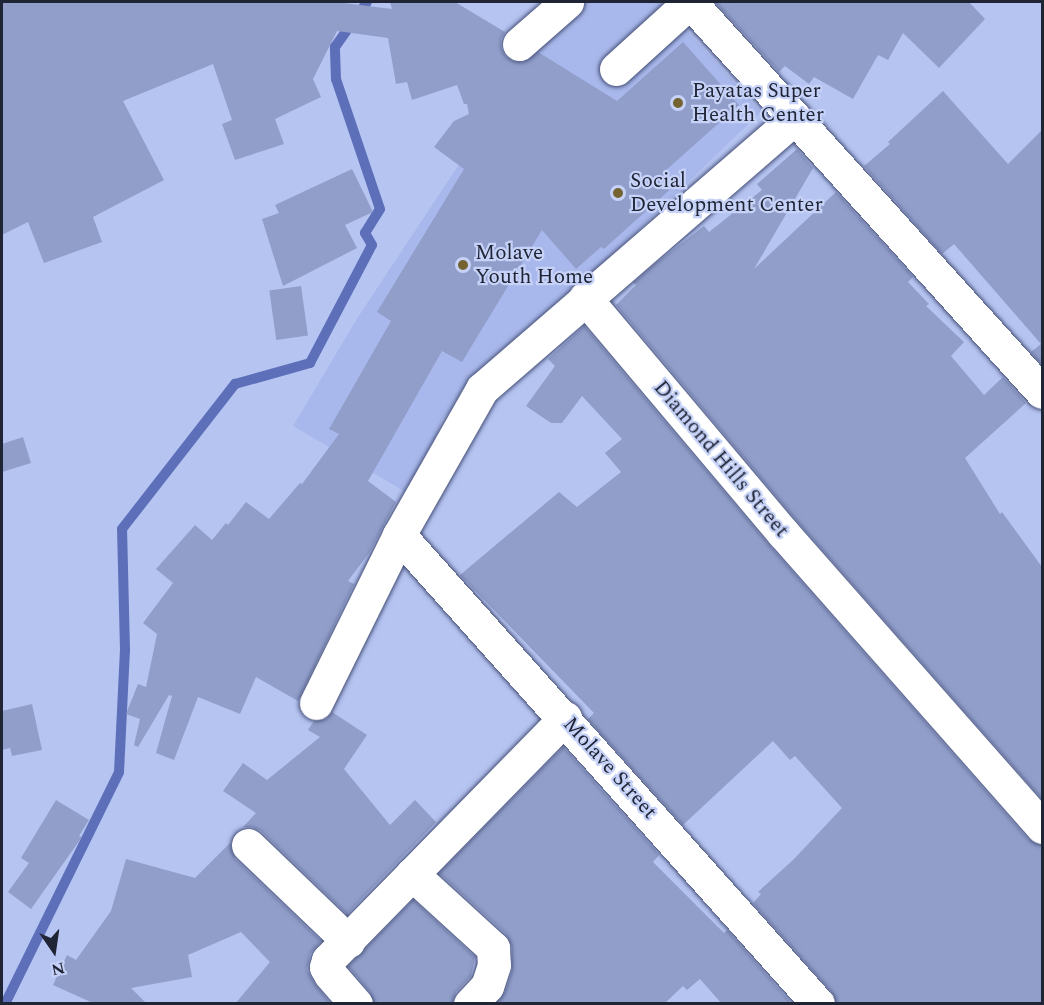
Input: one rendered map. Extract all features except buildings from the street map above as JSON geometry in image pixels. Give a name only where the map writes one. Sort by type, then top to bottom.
[{"type":"street","points":[[519,44],[567,2]]},
{"type":"street","points":[[616,69],[690,2],[1042,392]]},
{"type":"street","points":[[316,704],[399,535],[482,389],[795,118]]},
{"type":"street","name":"Diamond Hills Street","points":[[585,298],[783,533],[1042,827]]},
{"type":"street","name":"Molave Street","points":[[399,535],[565,718],[818,1004]]},
{"type":"street","points":[[356,1004],[326,967],[328,960],[565,718]]},
{"type":"street","points":[[248,845],[348,940]]},
{"type":"street","points":[[412,874],[493,948],[494,965],[487,986],[470,1004]]},
{"type":"shaded area","points":[[584,2],[661,2],[761,112],[442,419],[416,498],[293,426],[358,317],[540,42]]},
{"type":"waterway","points":[[5,1004],[119,772],[125,650],[122,529],[235,384],[310,363],[372,245],[365,233],[380,209],[336,79],[335,47],[367,2]]},
{"type":"place","name":"Payatas Super Health Center","points":[[678,103]]},
{"type":"place","name":"Social Development Center","points":[[618,193]]},
{"type":"place","name":"Molave Youth Home","points":[[463,265]]}]
